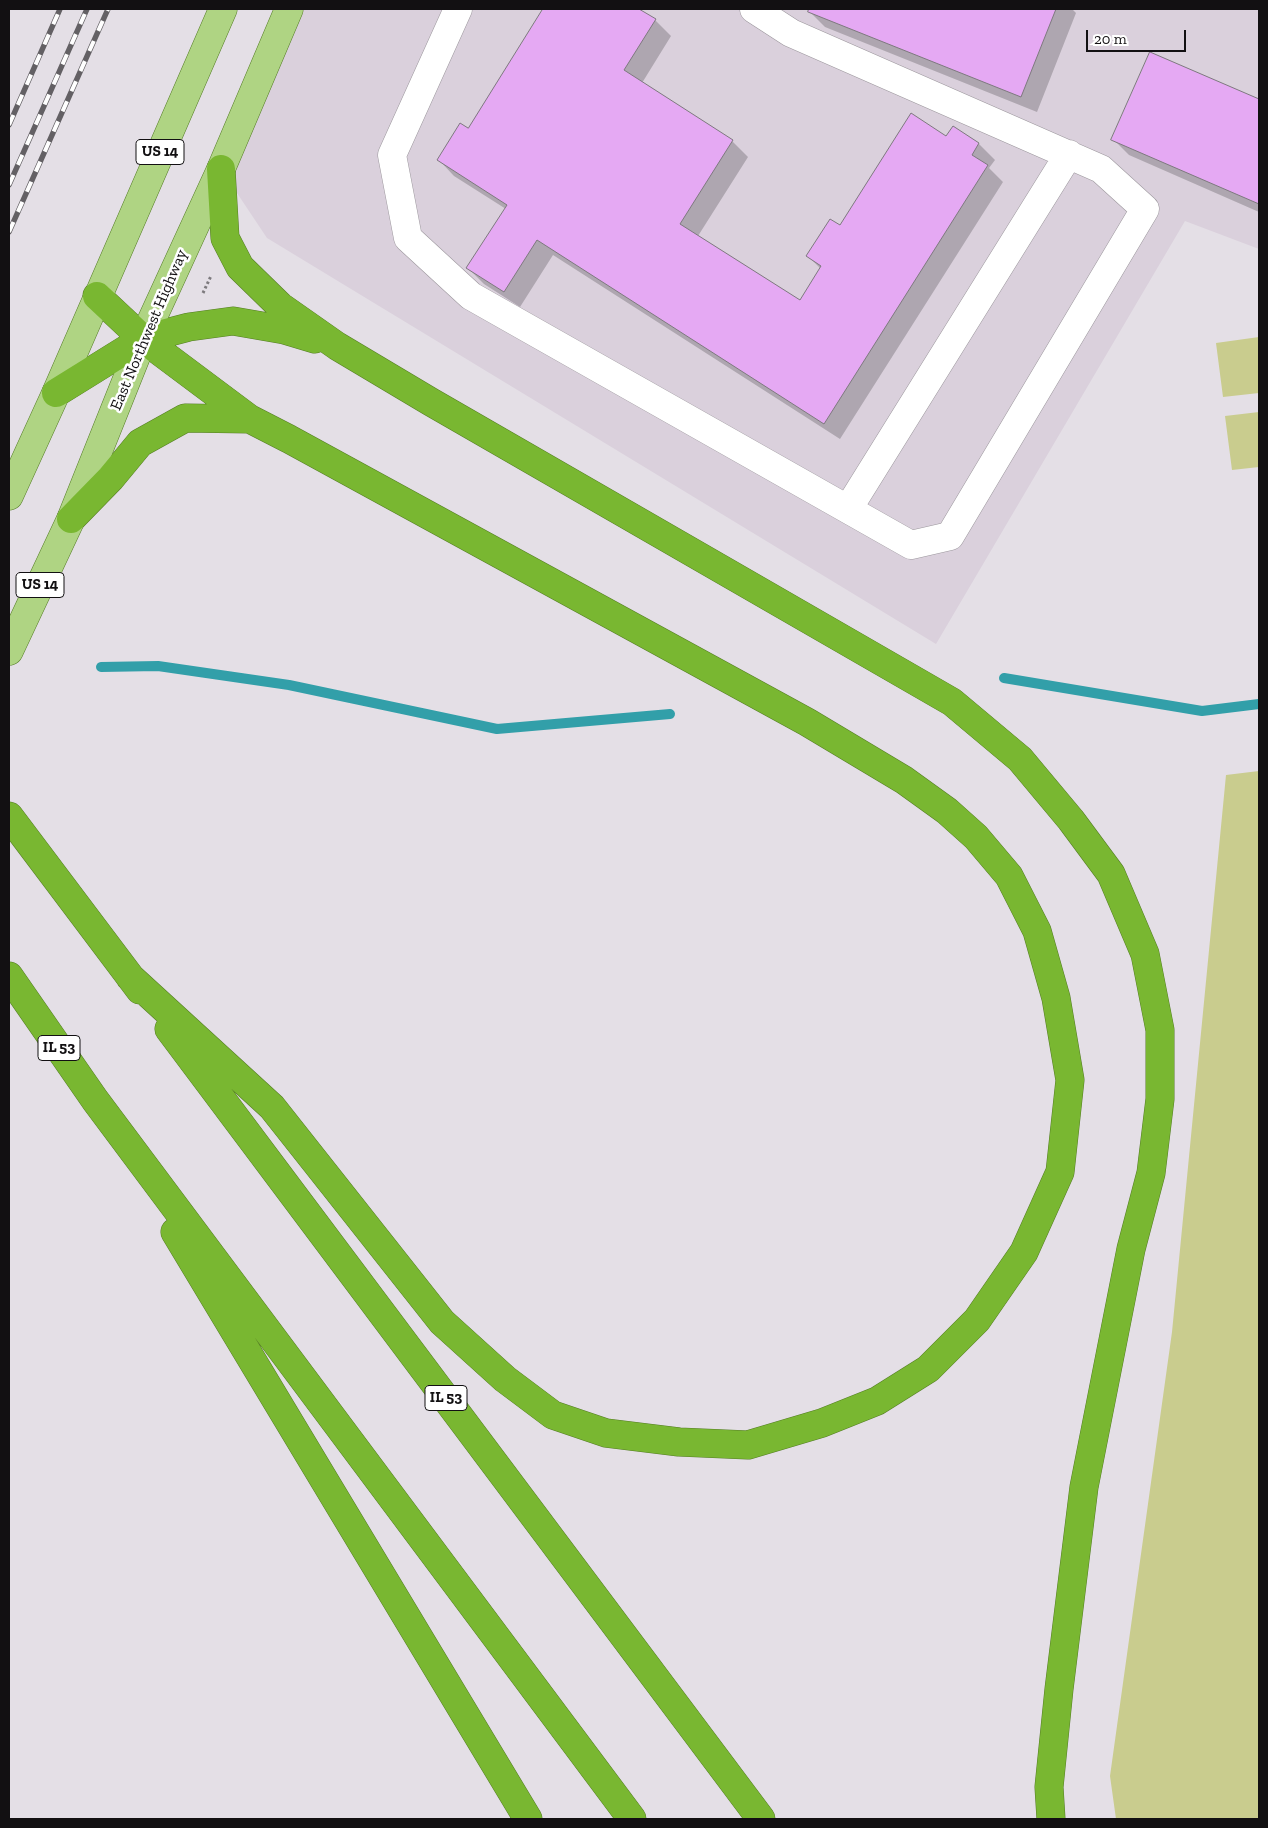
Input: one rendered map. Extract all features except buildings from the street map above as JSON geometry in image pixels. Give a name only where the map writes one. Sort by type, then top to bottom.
[{"type":"highway","points":[[221,169],[225,238],[240,267],[280,306],[338,346],[431,402],[952,702],[1020,759],[1072,820],[1112,874],[1145,954],[1160,1030],[1160,1100],[1151,1173],[1131,1249],[1084,1488],[1059,1689],[1050,1787],[1051,1819]]},
{"type":"highway","points":[[97,296],[142,339],[250,419],[289,438],[807,722],[904,780],[948,811],[976,837],[1009,876],[1037,931],[1056,998],[1070,1080],[1060,1172],[1024,1252],[976,1320],[928,1369],[877,1401],[822,1423],[748,1445],[679,1442],[606,1433],[553,1416],[506,1379],[442,1322],[272,1107],[130,977]]},
{"type":"highway","points":[[56,393],[142,339],[189,327],[233,321],[285,330],[338,346]]},
{"type":"highway","points":[[71,519],[111,478],[140,443],[185,418],[250,419]]},
{"type":"highway","name":"IL 53","points":[[9,816],[761,1819]]},
{"type":"highway","name":"IL 53","points":[[16,986],[95,1100],[632,1819]]},
{"type":"highway","points":[[95,1100],[528,1819]]},
{"type":"main road","name":"US 14","points":[[9,496],[56,393],[223,9]]},
{"type":"main road","name":"East Northwest Highway","points":[[9,652],[71,519],[142,339],[221,169],[289,9]]},
{"type":"lane","points":[[458,9],[392,155],[408,238],[472,296],[848,510],[912,545],[950,536],[1146,209],[1101,169],[791,34],[754,9]]},
{"type":"lane","points":[[848,510],[1069,154]]},
{"type":"path","points":[[200,299],[211,274]]},
{"type":"shaded area","points":[[289,9],[1259,9],[1259,249],[1185,221],[936,644],[267,238],[221,169]]},
{"type":"green space","points":[[1259,337],[1259,393],[1223,397],[1216,343]]},
{"type":"green space","points":[[1259,412],[1259,467],[1232,470],[1225,416]]},
{"type":"green space","points":[[1259,771],[1259,1819],[1116,1819],[1110,1776],[1172,1332],[1226,775]]},
{"type":"waterway","points":[[101,667],[158,666],[289,685],[497,729],[670,714]]},
{"type":"waterway","points":[[1004,678],[1202,711],[1259,704]]},
{"type":"railway","points":[[9,125],[60,9]]},
{"type":"railway","points":[[9,185],[87,9]]},
{"type":"railway","points":[[9,232],[108,9]]}]
